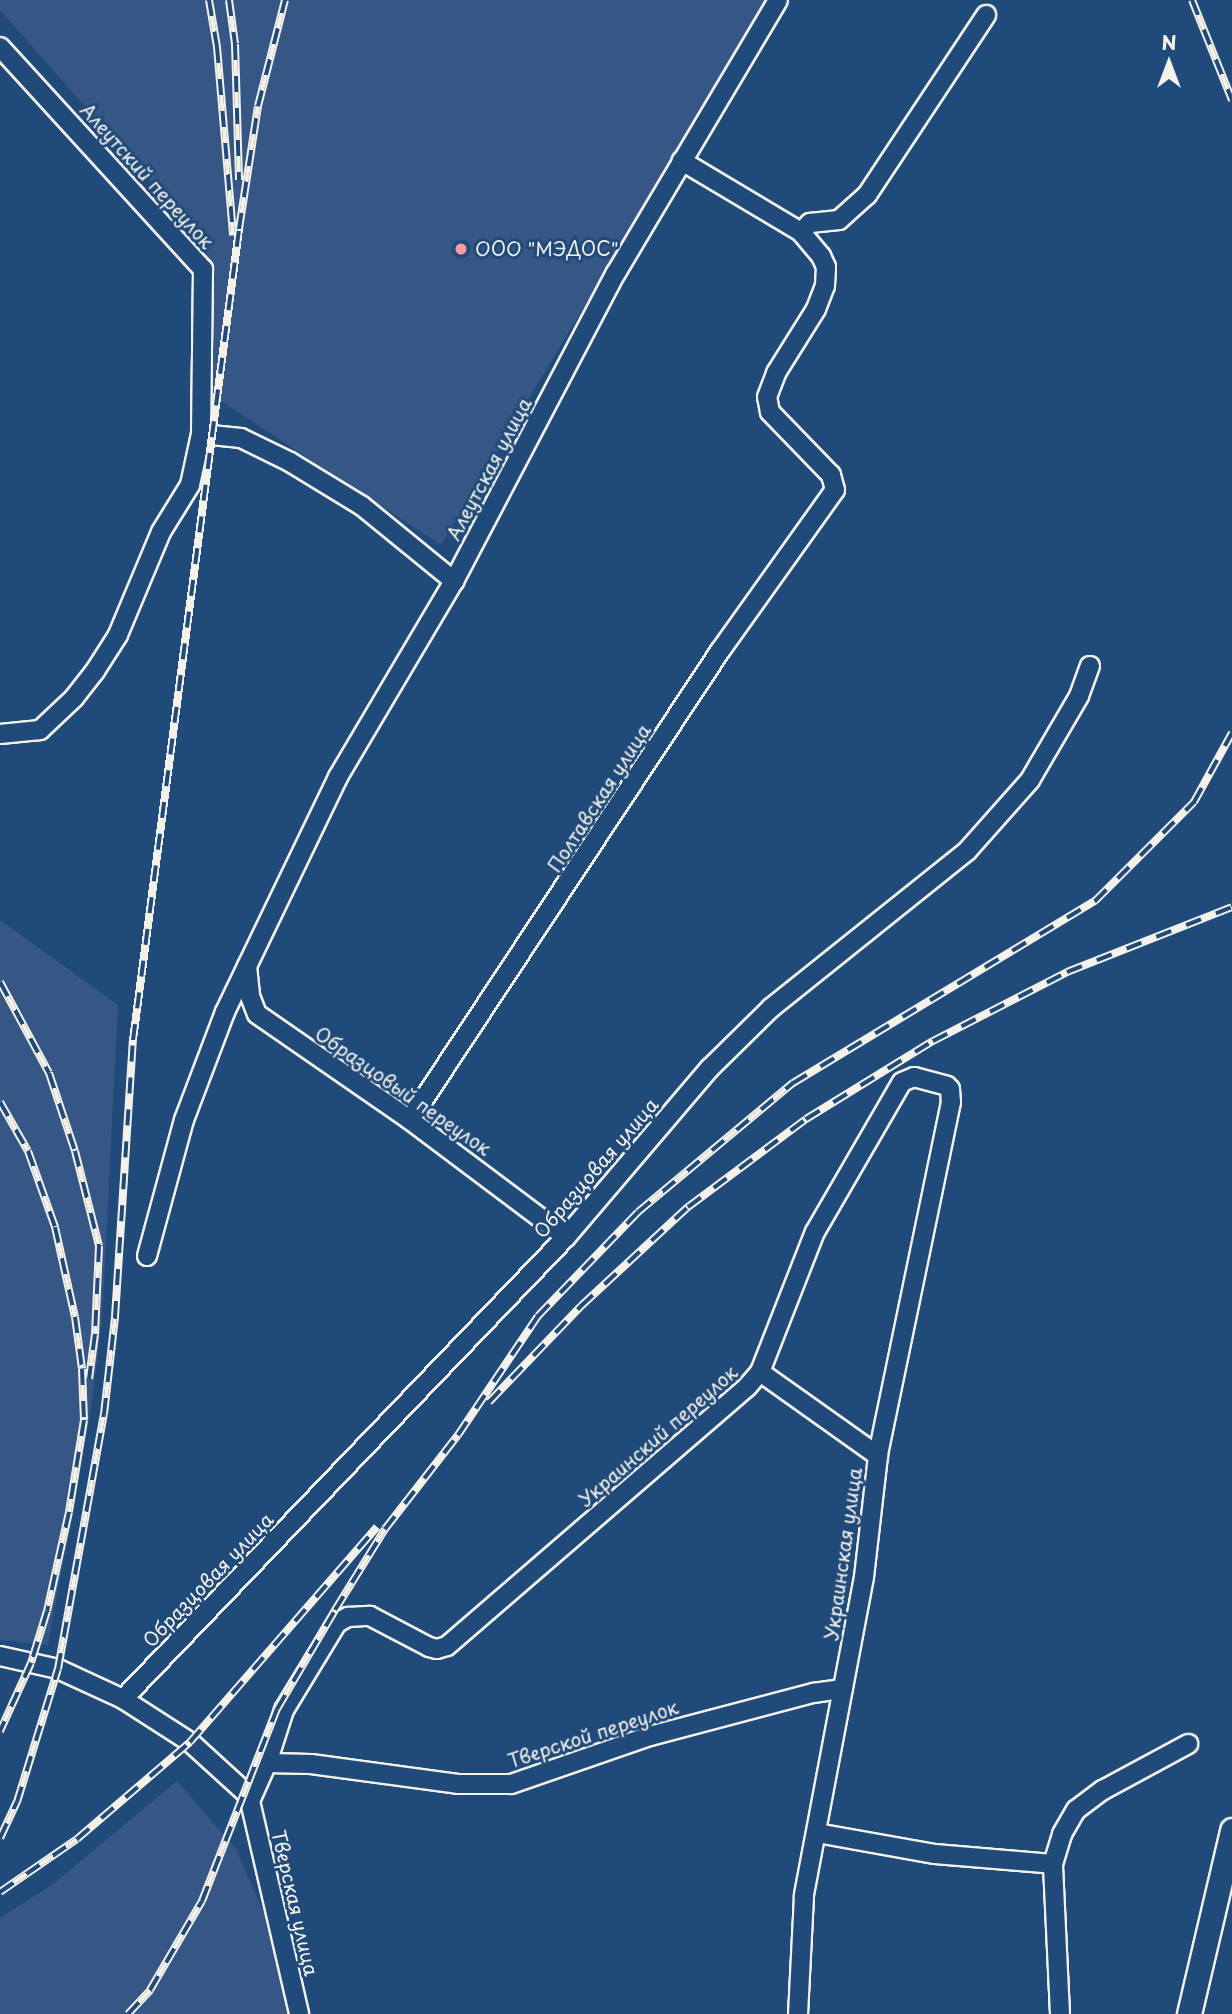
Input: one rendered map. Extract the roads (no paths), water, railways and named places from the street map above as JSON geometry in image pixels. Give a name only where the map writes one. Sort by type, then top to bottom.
[{"type":"main road","points":[[1189,2014],[1232,1830]]},
{"type":"street","name":"Алеутская улица","points":[[147,1256],[184,1120],[247,962],[338,777],[454,581],[616,273],[778,0]]},
{"type":"street","points":[[681,161],[801,232],[810,223],[839,220],[867,195],[986,15]]},
{"type":"street","name":"Алеутский переулок","points":[[0,47],[203,268],[201,434],[190,485],[161,531],[118,635],[74,698],[40,730],[0,734]]},
{"type":"street","name":"Полтавская улица","points":[[410,1120],[720,651],[835,490],[831,475],[770,412],[767,397],[776,373],[816,309],[825,286],[825,267],[821,256],[801,232]]},
{"type":"street","points":[[201,434],[241,438],[290,462],[362,506],[454,581]]},
{"type":"street","name":"Образцовая улица","points":[[123,1699],[566,1237],[710,1068],[771,1008],[967,851],[1030,780],[1079,696],[1090,666]]},
{"type":"street","name":"Образцовый переулок","points":[[247,962],[250,996],[257,1014],[410,1120],[566,1237]]},
{"type":"street","name":"Украинский переулок","points":[[267,1763],[284,1710],[337,1623],[348,1617],[370,1616],[429,1647],[438,1649],[447,1646],[737,1396],[760,1372],[815,1232],[902,1082],[914,1077],[947,1086],[950,1089],[951,1102]]},
{"type":"street","name":"Украинская улица","points":[[798,2014],[804,1896],[864,1577],[878,1456],[951,1102]]},
{"type":"street","points":[[760,1372],[878,1456]]},
{"type":"street","points":[[0,1656],[58,1669],[123,1699],[190,1742],[245,1792],[250,1801]]},
{"type":"street","name":"Тверской переулок","points":[[267,1763],[311,1764],[457,1784],[511,1784],[650,1737],[813,1693],[843,1689]]},
{"type":"street","points":[[1060,2014],[1054,1864],[1062,1834],[1076,1810],[1103,1790],[1188,1744]]},
{"type":"street","points":[[250,1801],[267,1763]]},
{"type":"street","name":"Тверская улица","points":[[250,1801],[299,2014]]},
{"type":"street","points":[[817,1833],[935,1854],[1054,1864]]},
{"type":"railway","points":[[209,0],[217,47],[233,235]]},
{"type":"railway","points":[[229,0],[235,44],[239,180]]},
{"type":"railway","points":[[0,1838],[17,1802],[58,1669],[104,1414],[115,1317],[133,1040],[239,229],[258,106],[285,0]]},
{"type":"railway","points":[[1192,0],[1232,100]]},
{"type":"railway","points":[[128,2014],[150,1990],[202,1901],[277,1709],[335,1610],[385,1529],[458,1435],[538,1316],[638,1212],[793,1083],[1095,901],[1194,802],[1232,733]]},
{"type":"railway","points":[[489,1402],[581,1306],[688,1207],[806,1119],[933,1041],[1067,972],[1232,907]]},
{"type":"railway","points":[[0,982],[49,1073],[75,1151],[99,1246],[95,1334],[89,1379]]},
{"type":"railway","points":[[0,1102],[28,1151],[55,1227],[75,1317],[82,1369],[84,1420],[69,1512],[47,1611],[31,1663],[0,1731]]},
{"type":"railway","points":[[0,1892],[77,1839],[190,1742],[377,1527]]},
{"type":"place","name":"ООО \"МЭДОС\"","points":[[461,249]]}]
